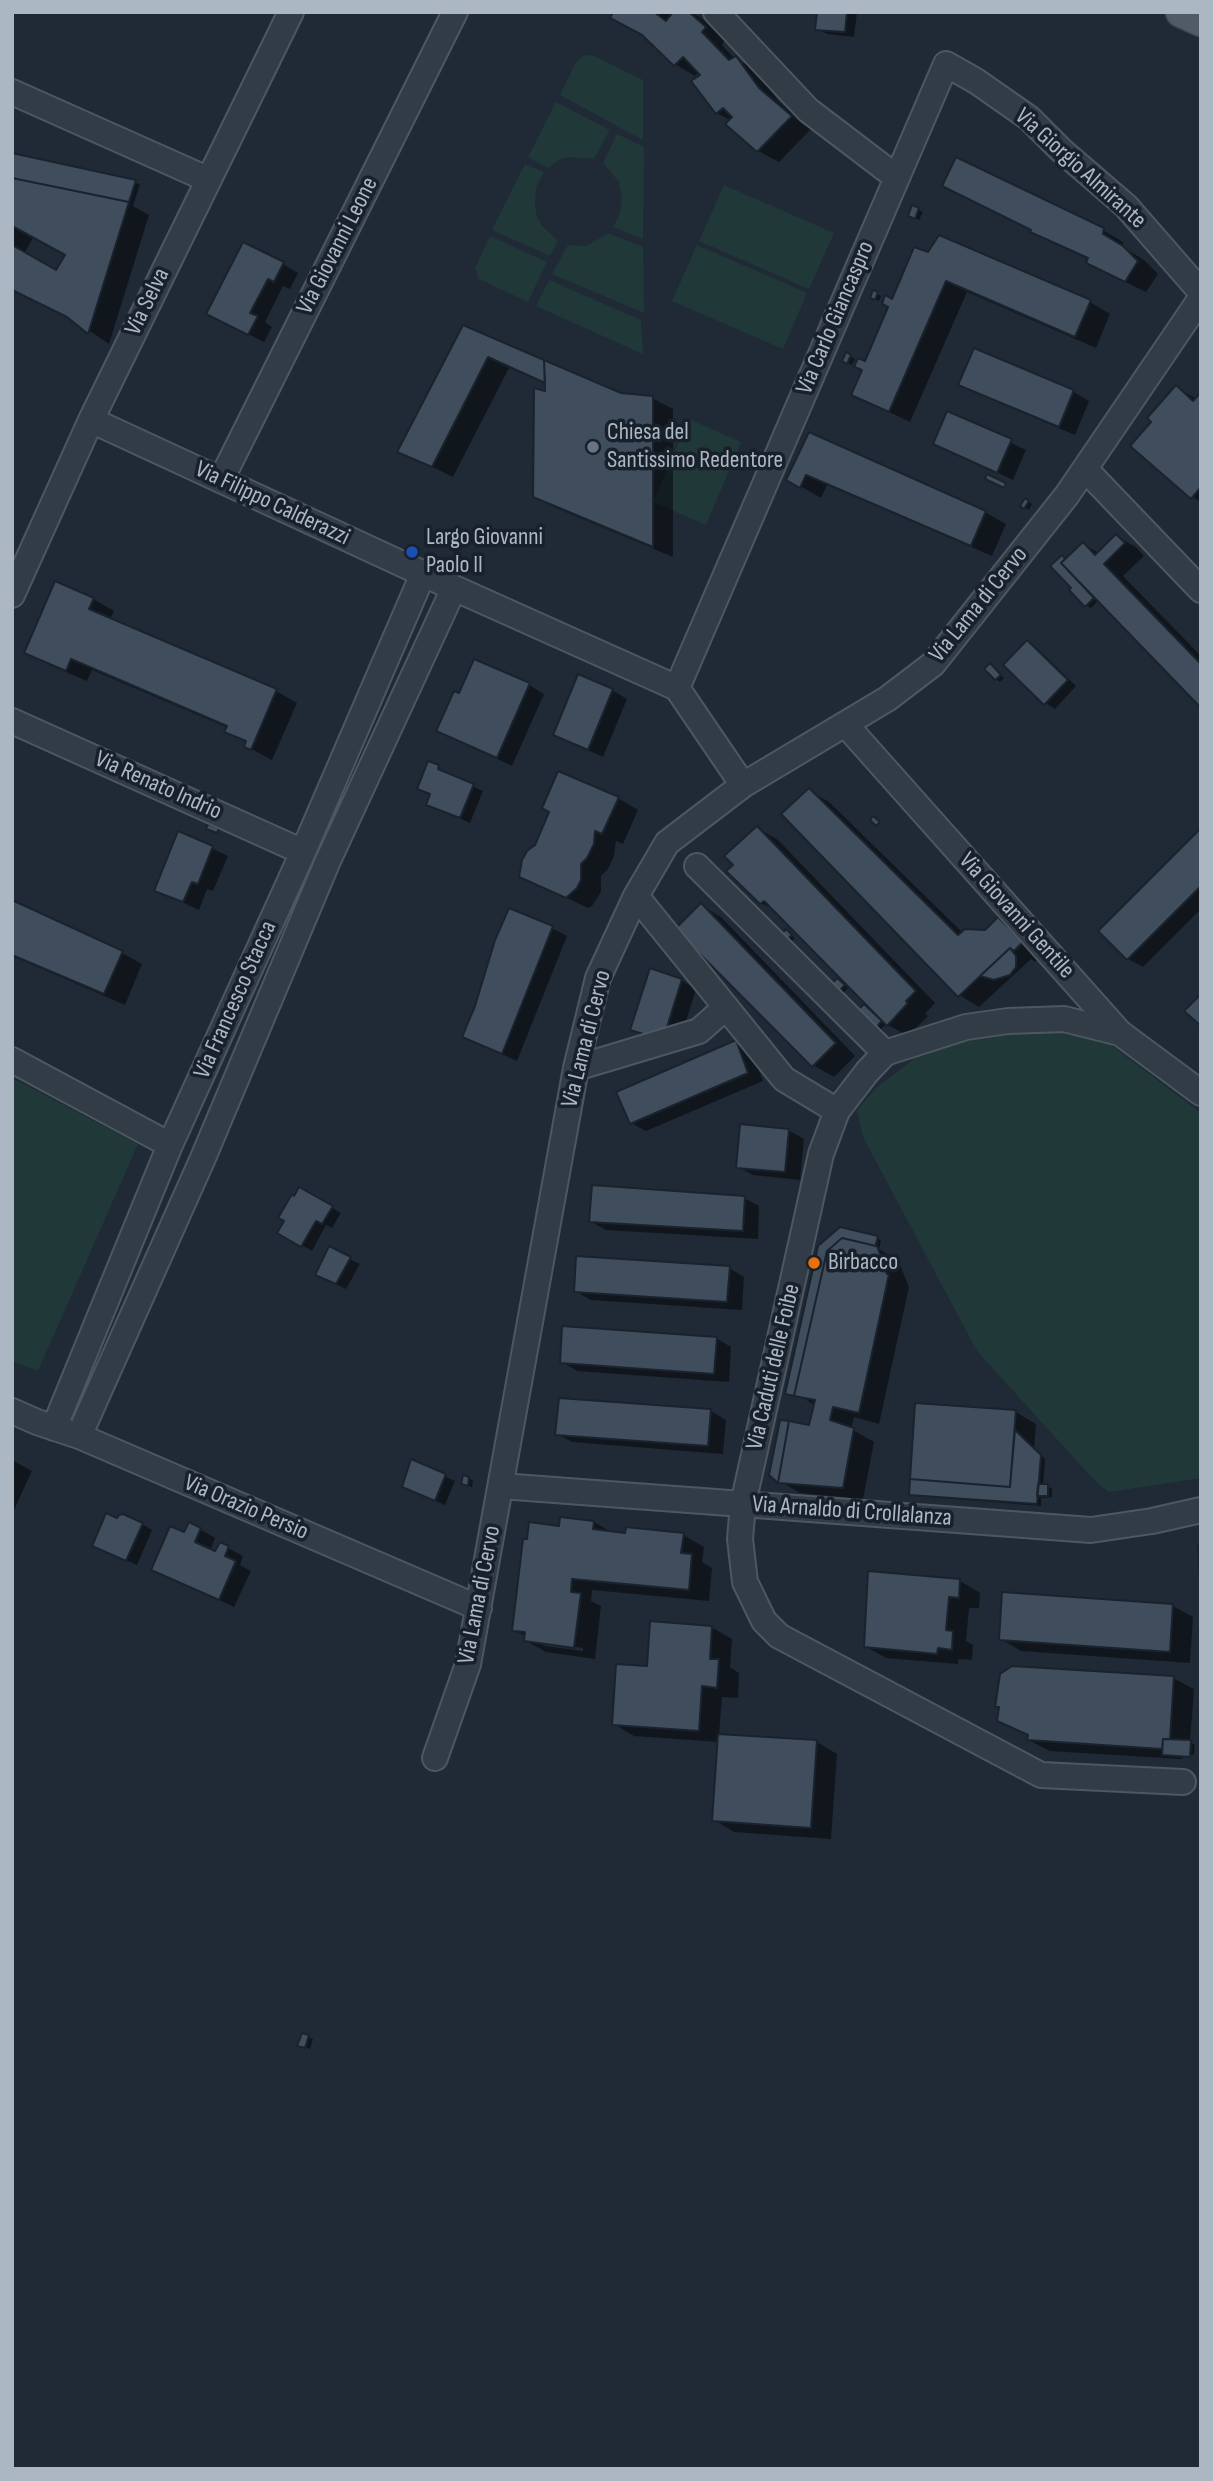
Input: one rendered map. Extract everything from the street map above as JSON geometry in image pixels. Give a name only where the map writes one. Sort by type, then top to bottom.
[{"type":"main road","points":[[1181,12],[1201,21]]},
{"type":"street","name":"Via Selva","points":[[15,581],[207,179],[291,12]]},
{"type":"street","name":"Via Giovanni Leone","points":[[221,480],[455,12]]},
{"type":"street","points":[[716,12],[808,110],[896,177]]},
{"type":"street","name":"Via Carlo Giancaspro","points":[[677,688],[946,64]]},
{"type":"street","name":"Via Giorgio Almirante","points":[[946,64],[976,81],[1029,118],[1061,150],[1126,206],[1201,292]]},
{"type":"street","points":[[12,92],[207,179]]},
{"type":"street","name":"Via Lama di Cervo","points":[[435,1758],[468,1664],[576,1068],[598,978],[636,895],[667,843],[743,785],[887,699],[933,664],[995,588],[1085,469],[1201,298]]},
{"type":"street","name":"Via Filippo Calderazzi","points":[[91,420],[454,588]]},
{"type":"street","points":[[1085,469],[1201,590]]},
{"type":"street","name":"Via Francesco Stacca","points":[[54,1428],[170,1145],[303,852],[423,574]]},
{"type":"street","points":[[454,588],[677,688],[743,785]]},
{"type":"street","name":"Via Francesco Stacca","points":[[79,1436],[203,1158],[327,863],[454,588]]},
{"type":"street","name":"Via Renato Indrio","points":[[12,721],[303,852]]},
{"type":"street","name":"Via Giovanni Gentile","points":[[845,724],[1120,1033],[1201,1093]]},
{"type":"street","points":[[697,866],[885,1053],[966,1027],[1008,1021],[1064,1019],[1120,1033]]},
{"type":"street","points":[[636,895],[784,1079],[837,1111]]},
{"type":"street","points":[[576,1068],[699,1031],[726,1007]]},
{"type":"street","name":"Via Caduti delle Foibe","points":[[885,1053],[837,1111],[821,1154],[743,1504],[740,1539],[745,1582],[764,1621],[779,1636],[1041,1775],[1183,1782]]},
{"type":"street","points":[[12,1060],[170,1145]]},
{"type":"street","name":"Via Orazio Persio","points":[[12,1411],[79,1436],[479,1608]]},
{"type":"street","name":"Via Arnaldo di Crollalanza","points":[[501,1486],[1091,1530],[1201,1510]]},
{"type":"green space","points":[[584,55],[594,56],[643,80],[643,140],[560,95],[576,62]]},
{"type":"green space","points":[[556,102],[610,130],[594,159],[567,157],[548,168],[528,157]]},
{"type":"green space","points":[[617,134],[644,147],[643,239],[613,227],[620,214],[622,198],[619,182],[603,163]]},
{"type":"green space","points":[[525,164],[544,172],[536,187],[535,205],[542,226],[558,241],[550,256],[492,230]]},
{"type":"green space","points":[[724,185],[834,233],[809,289],[699,241]]},
{"type":"green space","points":[[608,233],[643,247],[644,313],[552,274],[568,245],[587,246]]},
{"type":"green space","points":[[490,236],[547,262],[528,302],[479,279],[475,268]]},
{"type":"green space","points":[[697,245],[807,293],[783,349],[672,301]]},
{"type":"green space","points":[[549,280],[641,320],[643,354],[536,306]]},
{"type":"green space","points":[[689,419],[741,442],[706,525],[653,502]]},
{"type":"green space","points":[[1044,1026],[1103,1039],[1201,1113],[1201,1478],[1109,1492],[1095,1481],[977,1351],[863,1137],[857,1110],[876,1088],[918,1056],[949,1039]]},
{"type":"green space","points":[[12,1078],[138,1144],[38,1371],[12,1361]]},
{"type":"building","points":[[613,12],[654,12],[666,21],[673,12],[689,12],[706,27],[702,32],[729,60],[736,56],[759,88],[792,116],[757,152],[725,124],[732,117],[723,108],[716,114],[691,81],[700,75],[683,57],[674,66],[642,35],[610,18]]},
{"type":"building","points":[[817,12],[847,12],[845,32],[815,30]]},
{"type":"building","points":[[12,153],[136,180],[129,202],[12,178]]},
{"type":"building","points":[[956,157],[1104,228],[1103,234],[1123,246],[1138,261],[1125,282],[1086,263],[1088,258],[1030,232],[1031,230],[942,186]]},
{"type":"building","points":[[12,178],[129,202],[88,334],[67,317],[12,290],[12,245],[56,270],[65,255],[12,226]]},
{"type":"building","points":[[912,205],[919,208],[915,219],[908,216]]},
{"type":"building","points":[[939,235],[1091,300],[1075,337],[946,281],[889,412],[851,395],[862,370],[854,367],[858,358],[865,361],[888,307],[882,304],[885,295],[892,299],[914,247],[928,252]]},
{"type":"building","points":[[243,242],[284,262],[274,282],[268,279],[250,313],[258,316],[248,335],[206,314]]},
{"type":"building","points":[[873,290],[878,292],[875,300],[870,298]]},
{"type":"building","points":[[463,325],[544,360],[545,383],[488,357],[432,467],[397,452]]},
{"type":"building","points":[[974,348],[1074,390],[1059,427],[958,385]]},
{"type":"building","points":[[846,352],[851,355],[847,364],[842,361]]},
{"type":"building","name":"Chiesa del Santissimo Redentore","points":[[544,360],[621,393],[653,396],[653,547],[533,497],[534,388],[545,391]]},
{"type":"building","points":[[1176,385],[1193,401],[1201,392],[1201,487],[1191,499],[1130,446],[1151,422],[1147,418]]},
{"type":"building","points":[[947,411],[1012,439],[997,473],[933,444]]},
{"type":"building","points":[[809,432],[986,511],[971,546],[806,475],[800,488],[786,480]]},
{"type":"building","points":[[987,474],[1006,483],[1004,488],[985,479]]},
{"type":"building","points":[[1025,498],[1029,501],[1024,509],[1020,506]]},
{"type":"building","points":[[1116,534],[1125,543],[1104,564],[1201,664],[1201,708],[1061,563],[1083,542],[1095,555]]},
{"type":"building","points":[[1062,555],[1065,559],[1061,563],[1094,598],[1085,607],[1050,566]]},
{"type":"building","points":[[55,581],[94,598],[89,609],[277,689],[251,750],[244,747],[246,741],[224,732],[227,726],[71,659],[66,671],[24,653]]},
{"type":"building","points":[[1027,640],[1068,680],[1044,705],[1003,665]]},
{"type":"building","points":[[474,659],[530,683],[497,758],[436,731],[454,691],[459,693]]},
{"type":"building","points":[[990,663],[1001,675],[995,680],[984,669]]},
{"type":"building","points":[[578,674],[613,689],[588,750],[553,735]]},
{"type":"building","points":[[428,761],[439,765],[438,769],[474,784],[460,818],[426,805],[430,794],[417,789]]},
{"type":"building","points":[[558,771],[619,797],[602,834],[595,831],[594,844],[581,864],[581,880],[566,898],[519,877],[522,860],[527,851],[535,845],[549,812],[542,808]]},
{"type":"building","points":[[809,788],[958,935],[965,929],[985,930],[998,917],[1023,942],[1014,951],[1010,948],[958,997],[781,814]]},
{"type":"building","points":[[873,816],[880,822],[876,826],[870,820]]},
{"type":"building","points":[[208,824],[219,828],[217,833],[206,829]]},
{"type":"building","points":[[757,826],[916,991],[887,1026],[764,901],[760,904],[726,871],[733,865],[724,856]]},
{"type":"building","points":[[1201,828],[1201,886],[1127,960],[1098,931]]},
{"type":"building","points":[[178,831],[213,846],[198,884],[192,882],[183,902],[154,891]]},
{"type":"building","points":[[12,900],[123,951],[104,994],[12,955]]},
{"type":"building","points":[[701,903],[836,1043],[812,1067],[675,929]]},
{"type":"building","points":[[509,908],[553,926],[502,1054],[462,1037],[475,1006],[495,940]]},
{"type":"building","points":[[786,929],[792,935],[781,945],[776,940]]},
{"type":"building","points":[[1010,948],[1016,956],[1016,967],[1010,975],[994,980],[980,976]]},
{"type":"building","points":[[650,968],[682,979],[663,1040],[630,1030]]},
{"type":"building","points":[[837,978],[845,985],[832,998],[825,991]]},
{"type":"building","points":[[1201,994],[1201,1026],[1184,1011]]},
{"type":"building","points":[[864,1004],[882,1021],[869,1035],[851,1017]]},
{"type":"building","points":[[736,1040],[748,1073],[630,1124],[616,1092]]},
{"type":"building","points":[[740,1124],[789,1129],[785,1172],[736,1168]]},
{"type":"building","points":[[592,1185],[745,1196],[743,1231],[589,1222]]},
{"type":"building","points":[[299,1187],[333,1206],[322,1224],[316,1221],[301,1247],[277,1233],[284,1221],[278,1218]]},
{"type":"building","points":[[840,1227],[878,1236],[876,1246],[842,1238],[827,1251],[794,1396],[785,1394],[818,1246]]},
{"type":"building","points":[[842,1238],[876,1246],[876,1243],[889,1274],[859,1413],[833,1407],[830,1420],[854,1428],[843,1488],[778,1483],[789,1421],[809,1425],[815,1400],[794,1396],[827,1251]]},
{"type":"building","points":[[329,1246],[351,1257],[336,1284],[315,1275]]},
{"type":"building","points":[[576,1256],[730,1266],[727,1302],[574,1292]]},
{"type":"building","points":[[562,1326],[717,1337],[714,1374],[560,1363]]},
{"type":"building","points":[[559,1398],[711,1409],[708,1446],[555,1435]]},
{"type":"building","points":[[915,1403],[1016,1410],[1010,1487],[910,1479]]},
{"type":"building","points":[[780,1420],[789,1421],[778,1483],[769,1475]]},
{"type":"building","points":[[1015,1430],[1041,1455],[1037,1504],[909,1495],[910,1479],[1010,1487]]},
{"type":"building","points":[[411,1459],[446,1474],[435,1501],[402,1487]]},
{"type":"building","points":[[463,1475],[469,1477],[468,1486],[461,1484]]},
{"type":"building","points":[[1038,1484],[1048,1484],[1048,1496],[1037,1496]]},
{"type":"building","points":[[106,1513],[117,1518],[123,1514],[143,1523],[126,1561],[92,1546]]},
{"type":"building","points":[[560,1517],[594,1521],[593,1529],[625,1533],[626,1527],[684,1533],[681,1553],[692,1554],[689,1590],[572,1579],[571,1592],[581,1593],[574,1648],[524,1641],[525,1632],[512,1631],[523,1539],[527,1539],[529,1522],[559,1526]]},
{"type":"building","points":[[189,1522],[201,1528],[195,1542],[215,1551],[220,1542],[229,1546],[225,1556],[236,1561],[219,1600],[151,1570],[170,1526],[184,1532]]},
{"type":"building","points":[[1198,1545],[1201,1545],[1201,1596]]},
{"type":"building","points":[[868,1571],[960,1579],[959,1598],[949,1597],[946,1630],[953,1631],[952,1650],[938,1648],[937,1654],[864,1647]]},
{"type":"building","points":[[1002,1592],[1173,1604],[1170,1652],[999,1640]]},
{"type":"building","points":[[650,1621],[712,1626],[710,1659],[719,1659],[717,1688],[702,1686],[699,1731],[612,1725],[616,1664],[647,1666]]},
{"type":"building","points":[[1012,1666],[1174,1676],[1170,1739],[1163,1739],[1162,1749],[1027,1740],[1028,1735],[997,1721],[999,1707],[995,1707],[1000,1674]]},
{"type":"building","points":[[718,1734],[817,1740],[811,1828],[712,1821]]},
{"type":"building","points":[[1163,1739],[1191,1740],[1190,1757],[1162,1755]]},
{"type":"building","points":[[302,2033],[309,2035],[305,2048],[297,2046]]},
{"type":"place","name":"Chiesa del Santissimo Redentore","points":[[593,447]]},
{"type":"place","name":"Largo Giovanni Paolo II","points":[[412,552]]},
{"type":"place","name":"Birbacco","points":[[814,1263]]}]
